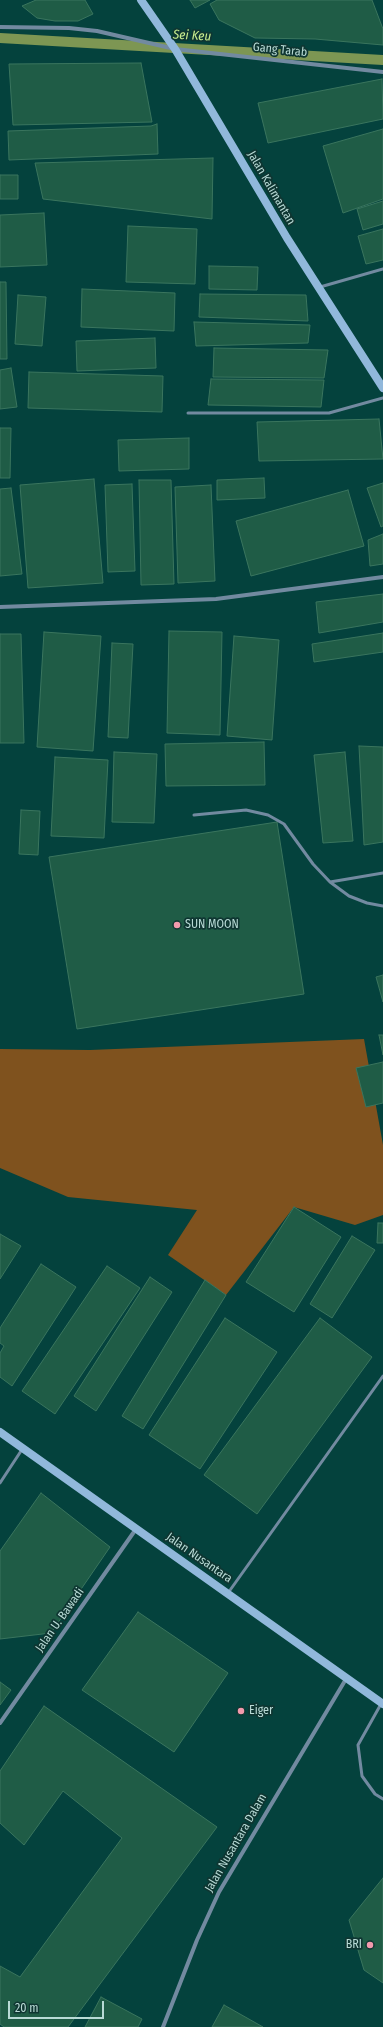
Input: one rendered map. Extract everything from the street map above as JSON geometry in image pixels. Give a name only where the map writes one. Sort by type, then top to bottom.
[{"type":"main road","name":"Jalan Kalimantan","points":[[141,0],[176,49],[287,238],[383,388]]},
{"type":"main road","name":"Jalan Nusantara","points":[[0,1432],[382,1704]]},
{"type":"street","name":"Gang Tarab","points":[[0,26],[69,28],[96,32],[176,49],[383,72]]},
{"type":"street","points":[[0,607],[216,599],[383,577]]},
{"type":"street","name":"Jalan U. Bawadi","points":[[0,1723],[136,1529]]},
{"type":"street","name":"Jalan Nusantara Dalam","points":[[163,2027],[197,1940],[219,1892],[346,1679]]},
{"type":"lane","points":[[319,288],[383,269]]},
{"type":"lane","points":[[188,413],[328,413],[383,398]]},
{"type":"lane","points":[[194,815],[246,810],[268,815],[284,824],[313,864],[330,882],[349,896],[367,903],[383,906]]},
{"type":"lane","points":[[330,882],[383,874]]},
{"type":"lane","points":[[228,1593],[383,1376]]},
{"type":"lane","points":[[0,1483],[23,1448]]},
{"type":"lane","points":[[382,1704],[358,1745],[362,1776],[376,1794],[383,1799]]},
{"type":"shaded area","points":[[364,1039],[383,1145],[383,1215],[355,1225],[294,1207],[226,1295],[168,1255],[197,1210],[68,1197],[0,1168],[0,1049],[90,1050]]},
{"type":"building","points":[[36,0],[85,0],[93,14],[78,21],[55,21],[37,18],[22,6]]},
{"type":"building","points":[[190,0],[210,0],[195,8]]},
{"type":"building","points":[[217,0],[372,0],[383,29],[383,45],[315,39],[255,38],[219,20],[210,4]]},
{"type":"building","points":[[141,63],[152,122],[13,125],[9,64]]},
{"type":"building","points":[[382,79],[383,119],[268,143],[258,103]]},
{"type":"building","points":[[157,124],[158,154],[9,160],[8,131],[151,126]]},
{"type":"building","points":[[383,129],[383,199],[343,213],[323,146]]},
{"type":"building","points":[[213,158],[212,219],[43,199],[35,163]]},
{"type":"building","points":[[0,175],[18,175],[18,199],[0,199]]},
{"type":"building","points":[[383,201],[383,224],[363,230],[357,209]]},
{"type":"building","points":[[44,213],[47,265],[0,267],[0,215]]},
{"type":"building","points":[[128,226],[197,229],[195,284],[126,282]]},
{"type":"building","points":[[383,229],[383,260],[366,264],[358,236]]},
{"type":"building","points":[[209,266],[258,267],[257,290],[209,289]]},
{"type":"building","points":[[0,282],[6,282],[7,359],[0,359]]},
{"type":"building","points":[[82,289],[175,293],[174,331],[81,327]]},
{"type":"building","points":[[200,294],[306,295],[308,321],[199,317]]},
{"type":"building","points":[[18,295],[46,297],[42,346],[15,344]]},
{"type":"building","points":[[194,322],[310,325],[308,343],[196,346]]},
{"type":"building","points":[[155,338],[156,368],[77,371],[76,341]]},
{"type":"building","points":[[214,348],[328,350],[324,378],[213,377]]},
{"type":"building","points":[[11,368],[17,407],[0,409],[0,370]]},
{"type":"building","points":[[29,372],[163,376],[162,412],[28,408]]},
{"type":"building","points":[[211,379],[324,380],[321,407],[208,405]]},
{"type":"building","points":[[379,419],[383,459],[259,461],[257,422]]},
{"type":"building","points":[[0,428],[11,428],[10,478],[0,478]]},
{"type":"building","points":[[189,438],[189,469],[119,471],[118,440]]},
{"type":"building","points":[[264,478],[265,498],[217,500],[217,480]]},
{"type":"building","points":[[94,479],[103,583],[28,588],[20,485]]},
{"type":"building","points":[[139,480],[171,480],[174,584],[141,585]]},
{"type":"building","points":[[383,483],[383,526],[381,527],[367,488]]},
{"type":"building","points":[[132,484],[135,571],[108,572],[105,485]]},
{"type":"building","points":[[211,485],[215,581],[178,583],[175,487]]},
{"type":"building","points":[[11,488],[22,574],[0,576],[0,489]]},
{"type":"building","points":[[348,490],[364,546],[251,576],[236,521]]},
{"type":"building","points":[[383,534],[383,564],[370,566],[368,540]]},
{"type":"building","points":[[383,594],[383,622],[319,633],[316,602]]},
{"type":"building","points":[[169,631],[222,632],[220,735],[167,733]]},
{"type":"building","points":[[44,632],[101,636],[93,751],[37,747]]},
{"type":"building","points":[[383,633],[383,652],[314,662],[312,644]]},
{"type":"building","points":[[0,634],[21,634],[24,743],[0,743]]},
{"type":"building","points":[[234,636],[279,640],[272,740],[227,736]]},
{"type":"building","points":[[112,643],[133,644],[128,738],[108,737]]},
{"type":"building","points":[[264,742],[265,785],[166,786],[165,744]]},
{"type":"building","points":[[359,746],[383,747],[383,842],[364,845]]},
{"type":"building","points":[[114,752],[157,754],[154,823],[112,822]]},
{"type":"building","points":[[345,752],[353,841],[323,843],[314,755]]},
{"type":"building","points":[[55,757],[108,760],[104,838],[51,836]]},
{"type":"building","points":[[21,810],[40,811],[38,855],[19,854]]},
{"type":"building","name":"SUN MOON","points":[[277,822],[304,994],[77,1029],[49,857]]},
{"type":"building","points":[[383,975],[383,1002],[376,977]]},
{"type":"building","points":[[379,1035],[383,1035],[383,1055]]},
{"type":"building","points":[[383,1062],[383,1103],[366,1107],[356,1068]]},
{"type":"building","points":[[294,1207],[341,1237],[294,1312],[246,1282]]},
{"type":"building","points":[[378,1223],[383,1223],[383,1243],[377,1243]]},
{"type":"building","points":[[0,1234],[21,1246],[0,1279]]},
{"type":"building","points":[[352,1236],[375,1250],[332,1318],[310,1304]]},
{"type":"building","points":[[41,1264],[76,1287],[12,1386],[0,1377],[0,1353],[4,1346],[0,1343],[0,1328]]},
{"type":"building","points":[[107,1266],[140,1288],[55,1414],[22,1391]]},
{"type":"building","points":[[150,1277],[172,1292],[96,1411],[74,1396]]},
{"type":"building","points":[[205,1280],[226,1295],[143,1429],[122,1416]]},
{"type":"building","points":[[225,1318],[277,1352],[200,1469],[149,1435]]},
{"type":"building","points":[[320,1318],[372,1357],[257,1514],[204,1475]]},
{"type":"building","points":[[41,1493],[110,1547],[51,1633],[0,1639],[0,1551]]},
{"type":"building","points":[[138,1612],[228,1673],[174,1752],[82,1690]]},
{"type":"building","points":[[0,1682],[11,1690],[0,1705]]},
{"type":"building","points":[[44,1706],[217,1827],[68,2027],[4,2027],[0,2024],[0,1966],[20,1977],[122,1838],[63,1791],[24,1845],[0,1823],[0,1771]]},
{"type":"building","name":"BRI","points":[[383,1878],[383,1983],[364,1970],[349,1920]]},
{"type":"building","points":[[101,1997],[142,2019],[138,2027],[85,2027]]},
{"type":"building","points":[[224,2005],[263,2027],[212,2027]]},
{"type":"waterway","name":"Sei Keu","points":[[0,38],[383,60]]},
{"type":"place","name":"SUN MOON","points":[[177,925]]},
{"type":"place","name":"Eiger","points":[[241,1711]]},
{"type":"place","name":"BRI","points":[[370,1945]]}]
